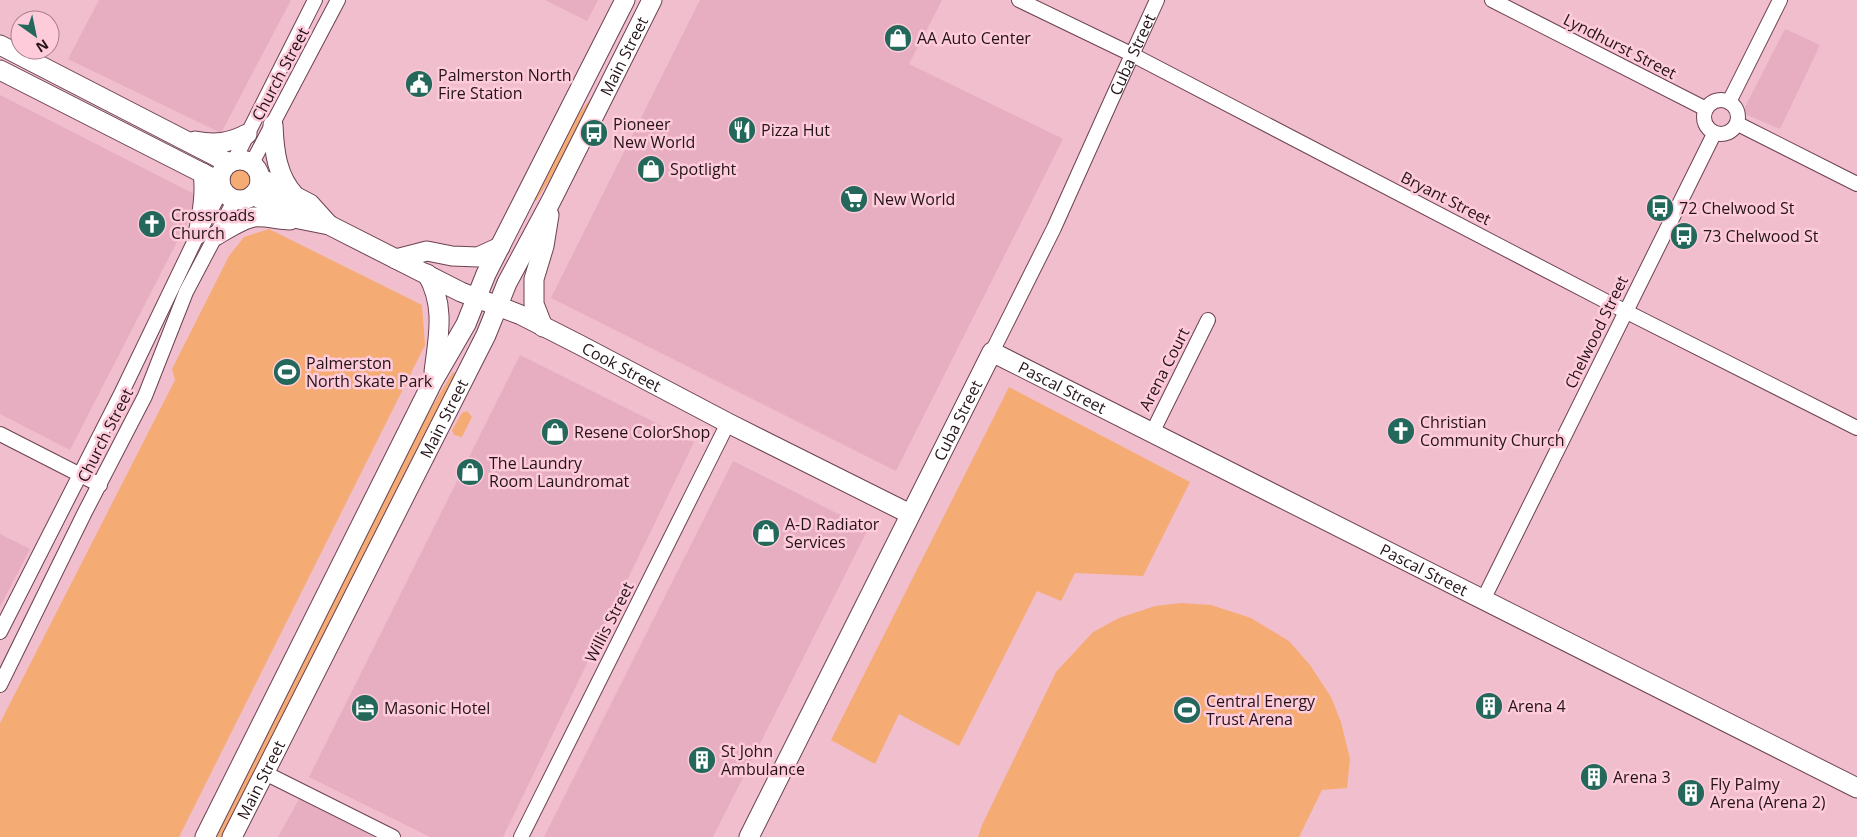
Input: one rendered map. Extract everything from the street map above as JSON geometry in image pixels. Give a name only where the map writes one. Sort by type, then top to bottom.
[{"type":"street","name":"Church Street","points":[[238,179],[247,134],[315,0]]},
{"type":"street","name":"Church Street","points":[[0,632],[206,235],[238,179],[273,125],[338,0]]},
{"type":"street","name":"Main Street","points":[[205,837],[433,381],[466,324],[500,247],[625,0]]},
{"type":"street","name":"Main Street","points":[[232,837],[486,335],[507,283],[551,201],[652,0]]},
{"type":"street","name":"Bryant Street","points":[[1019,0],[1131,54],[1625,311],[1857,428]]},
{"type":"street","name":"Cuba Street","points":[[749,837],[1054,228],[1131,54],[1158,0]]},
{"type":"street","name":"Lyndhurst Street","points":[[1492,0],[1706,109]]},
{"type":"street","points":[[1729,102],[1780,0]]},
{"type":"street","name":"Cook Street","points":[[0,45],[180,138],[299,219],[329,225],[476,298],[543,327],[728,423],[910,514]]},
{"type":"street","name":"Cook Street","points":[[0,70],[203,173],[238,179],[295,196],[310,204],[329,225]]},
{"type":"street","points":[[66,104],[76,84]]},
{"type":"street","points":[[1720,100],[1729,102],[1736,107],[1739,115],[1738,124],[1732,131],[1723,135],[1714,134],[1706,127],[1703,118],[1706,109],[1712,102],[1720,100]]},
{"type":"street","points":[[134,138],[144,120]]},
{"type":"street","points":[[1738,124],[1857,184]]},
{"type":"street","points":[[273,125],[275,156],[284,182],[295,196]]},
{"type":"street","points":[[180,138],[224,144],[233,142],[247,134]]},
{"type":"street","name":"Chelwood Street","points":[[1483,600],[1714,134]]},
{"type":"street","points":[[203,173],[203,206],[206,235],[252,218],[299,219]]},
{"type":"street","points":[[543,327],[534,304],[534,279],[544,246],[551,201]]},
{"type":"street","name":"Church Street","points":[[0,685],[145,396],[206,235]]},
{"type":"street","points":[[396,259],[427,251],[452,256],[478,256],[500,247]]},
{"type":"street","points":[[427,274],[438,300],[438,335],[433,381]]},
{"type":"street","name":"Arena Court","points":[[1152,433],[1208,320]]},
{"type":"street","name":"Pascal Street","points":[[992,352],[1857,788]]},
{"type":"street","name":"Willis Street","points":[[521,837],[728,423]]},
{"type":"street","points":[[0,434],[100,485]]},
{"type":"street","points":[[265,773],[393,837]]},
{"type":"shaded area","points":[[99,0],[291,0],[221,133],[68,59]]},
{"type":"shaded area","points":[[545,0],[598,0],[587,21]]},
{"type":"shaded area","points":[[700,0],[942,0],[909,64],[1063,139],[896,471],[551,298]]},
{"type":"shaded area","points":[[1785,29],[1820,45],[1780,129],[1747,115],[1744,109]]},
{"type":"shaded area","points":[[0,95],[200,197],[70,450],[0,414]]},
{"type":"shaded area","points":[[592,97],[566,154],[536,201],[534,200],[578,115]]},
{"type":"shaded area","points":[[240,168],[249,171],[252,180],[249,189],[240,192],[231,189],[228,180],[231,171]]},
{"type":"shaded area","points":[[269,229],[422,305],[425,345],[179,837],[0,837],[0,723],[175,380],[172,369],[229,256],[244,237]]},
{"type":"shaded area","points":[[520,355],[694,442],[503,837],[430,837],[309,777]]},
{"type":"shaded area","points":[[453,372],[455,374],[222,837],[215,837],[428,413]]},
{"type":"shaded area","points":[[1009,387],[1190,482],[1143,576],[1075,573],[1061,601],[1037,591],[959,746],[899,714],[875,764],[831,740]]},
{"type":"shaded area","points":[[467,411],[472,417],[462,437],[454,435],[452,430],[462,413]]},
{"type":"shaded area","points":[[733,461],[868,529],[713,837],[544,837]]},
{"type":"shaded area","points":[[0,534],[30,549],[0,607]]},
{"type":"shaded area","name":"Central Energy Trust Arena","points":[[1182,603],[1211,605],[1251,618],[1289,641],[1310,665],[1331,697],[1341,722],[1350,759],[1347,788],[1322,790],[1299,837],[978,837],[982,825],[1056,672],[1093,632],[1119,618],[1155,606]]},
{"type":"shaded area","points":[[299,799],[375,837],[278,837]]},
{"type":"place","name":"AA Auto Center","points":[[898,38]]},
{"type":"place","name":"Palmerston North Fire Station","points":[[419,84]]},
{"type":"place","name":"Pizza Hut","points":[[742,130]]},
{"type":"place","name":"Pioneer New World","points":[[594,133]]},
{"type":"place","name":"Spotlight","points":[[651,169]]},
{"type":"place","name":"New World","points":[[854,199]]},
{"type":"place","name":"72 Chelwood St","points":[[1660,208]]},
{"type":"place","name":"Crossroads Church","points":[[152,224]]},
{"type":"place","name":"73 Chelwood St","points":[[1684,236]]},
{"type":"place","name":"Palmerston North Skate Park","points":[[287,372]]},
{"type":"place","name":"Christian Community Church","points":[[1401,431]]},
{"type":"place","name":"Resene ColorShop","points":[[555,432]]},
{"type":"place","name":"The Laundry Room Laundromat","points":[[470,472]]},
{"type":"place","name":"A-D Radiator Services","points":[[766,533]]},
{"type":"place","name":"Arena 4","points":[[1489,706]]},
{"type":"place","name":"Masonic Hotel","points":[[365,708]]},
{"type":"place","name":"Central Energy Trust Arena","points":[[1187,710]]},
{"type":"place","name":"St John Ambulance","points":[[702,760]]},
{"type":"place","name":"Arena 3","points":[[1594,777]]},
{"type":"place","name":"Fly Palmy Arena (Arena 2)","points":[[1691,793]]}]
